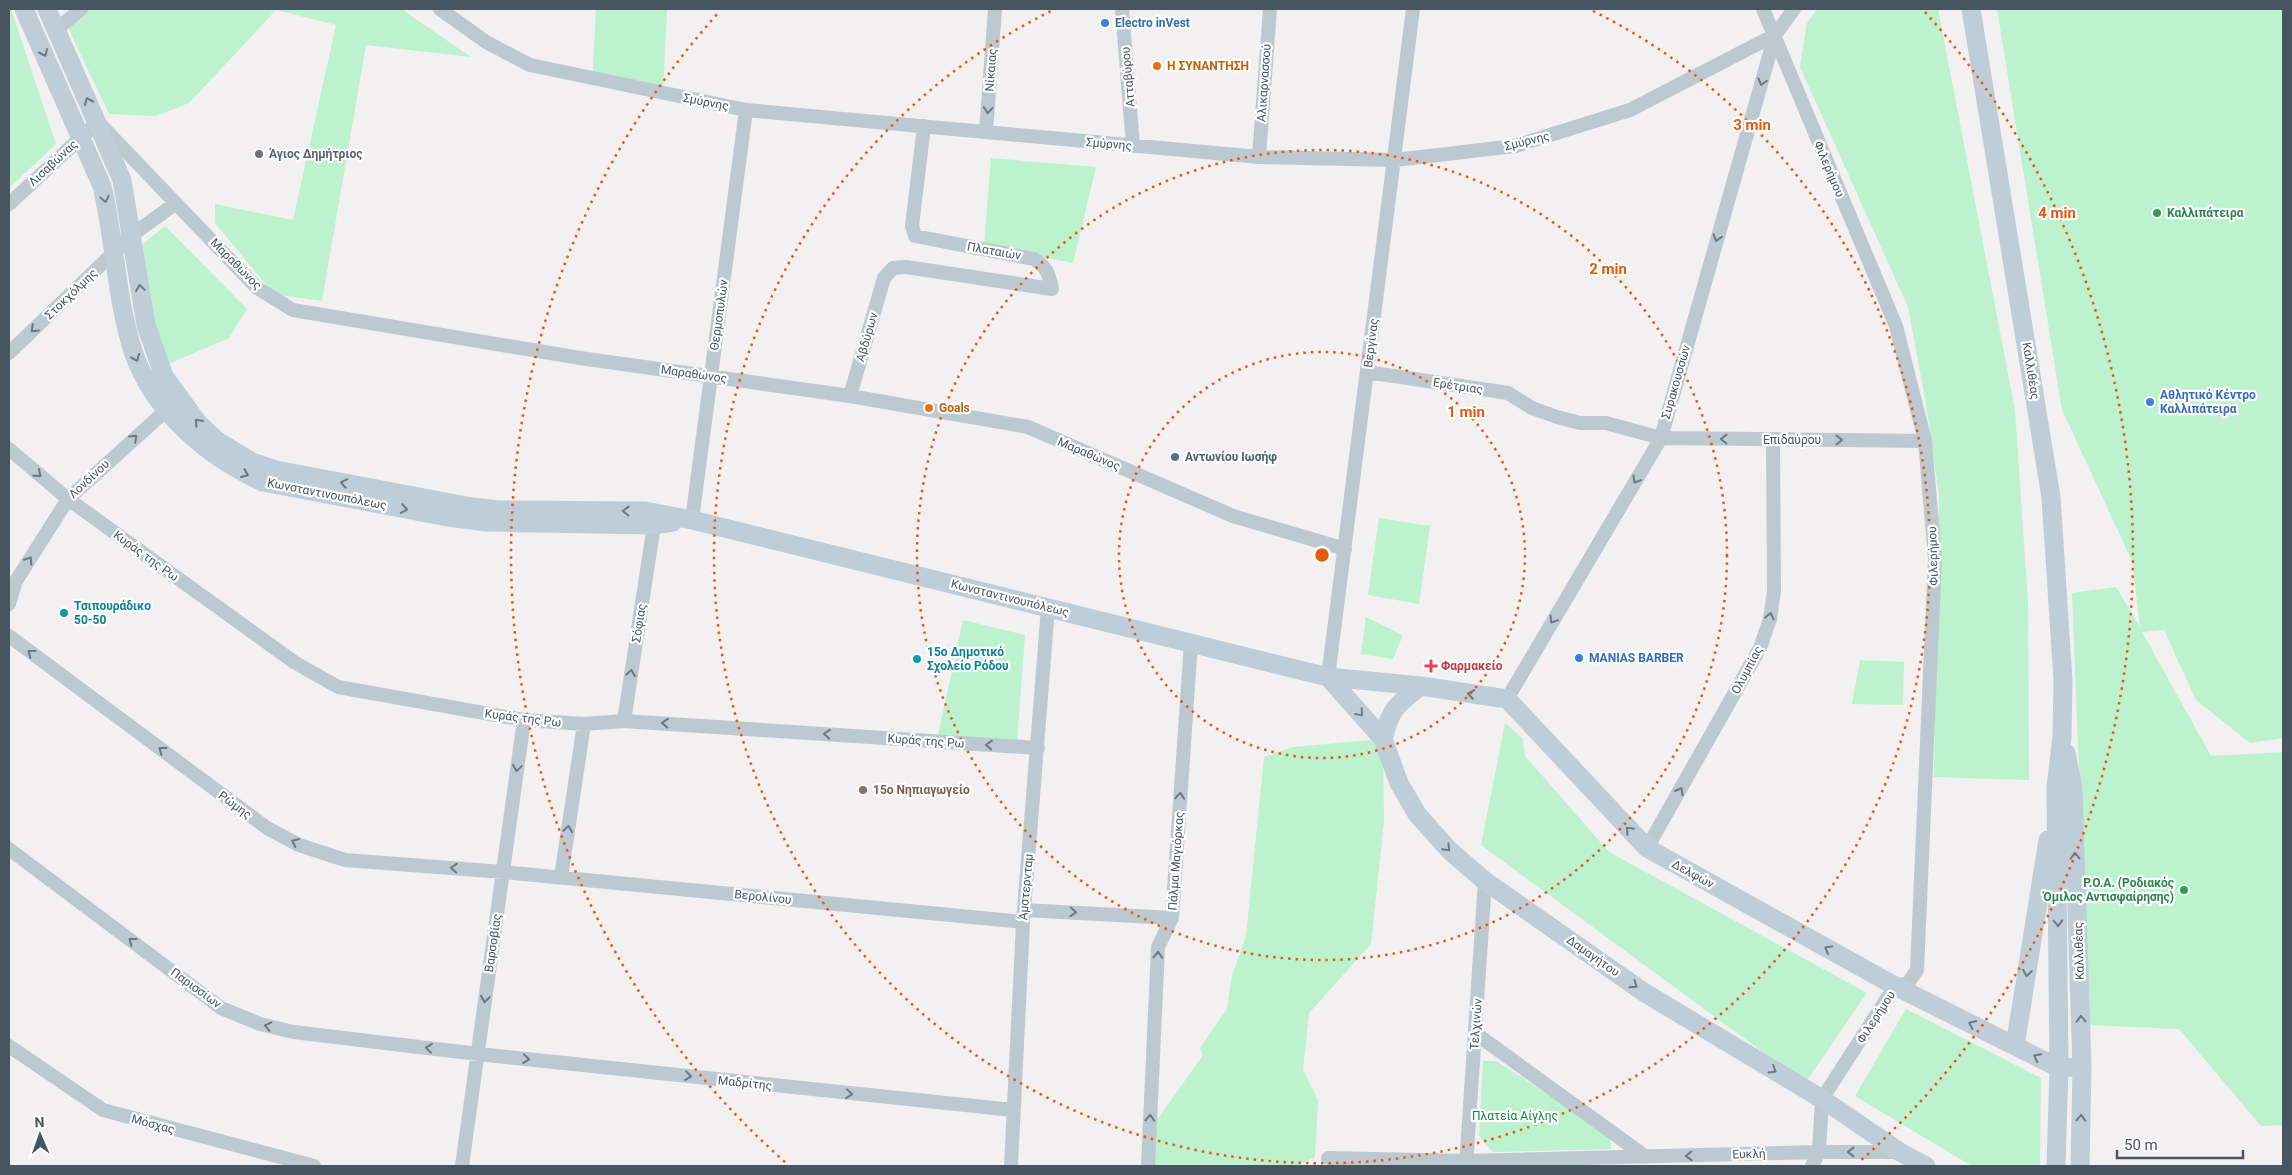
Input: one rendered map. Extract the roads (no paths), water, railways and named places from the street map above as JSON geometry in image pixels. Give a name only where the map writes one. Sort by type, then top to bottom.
[{"type":"main road","name":"Κωνσταντινουπόλεως","points":[[24,9],[102,186],[133,350],[152,390],[198,423],[232,452],[252,462],[276,470],[472,507],[498,510],[645,511],[692,520],[1328,676]]},
{"type":"main road","name":"Κωνσταντινουπόλεως","points":[[47,9],[122,180],[144,318],[173,404],[182,426],[212,453],[238,470],[263,482],[448,517],[487,522],[654,525],[692,520]]},
{"type":"main road","name":"Καλλιθέας","points":[[1971,9],[2051,497],[2062,671],[2062,737],[2056,787],[2059,1068],[2056,1166]]},
{"type":"main road","points":[[1328,676],[1421,686],[1507,699]]},
{"type":"main road","name":"Δαμαγήτου","points":[[1328,676],[1382,739],[1399,783],[1416,814],[1449,850],[1485,881],[1645,993],[1822,1100],[1900,1152],[1926,1166]]},
{"type":"main road","points":[[1382,739],[1390,714],[1398,704],[1421,686]]},
{"type":"main road","name":"Δελφών","points":[[1507,699],[1647,848],[1895,986],[2059,1068],[2082,1067]]},
{"type":"main road","name":"Καλλιθέας","points":[[2062,737],[2073,788],[2082,1067],[2080,1166]]},
{"type":"main road","points":[[2015,1046],[2056,787]]},
{"type":"street","points":[[56,30],[81,9]]},
{"type":"street","name":"Σμύρνης","points":[[440,9],[486,42],[530,65],[746,110],[1259,157],[1395,160],[1515,146],[1630,110],[1775,35]]},
{"type":"street","name":"Νίκαιας","points":[[986,132],[995,9]]},
{"type":"street","name":"Ατταβύρου","points":[[1122,9],[1133,146]]},
{"type":"street","name":"Αλικαρνασσού","points":[[1259,157],[1270,9]]},
{"type":"street","name":"Βεργίνας","points":[[1328,676],[1413,9]]},
{"type":"street","name":"Φιλερήμου","points":[[1763,9],[1805,114],[1896,326],[1924,441],[1931,501],[1934,577],[1917,970],[1908,983],[1895,986],[1822,1100]]},
{"type":"street","points":[[1775,35],[1794,9]]},
{"type":"street","name":"Συρακουσσών","points":[[1507,699],[1660,438],[1775,35]]},
{"type":"street","name":"Θερμοπυλών","points":[[692,520],[746,110]]},
{"type":"street","name":"Λισαβώνας","points":[[9,204],[85,145],[98,122]]},
{"type":"street","name":"Μαραθώνος","points":[[98,122],[257,288],[293,310],[370,325],[850,396],[1028,427],[1233,516],[1344,548]]},
{"type":"street","name":"Πλαταιών","points":[[884,278],[893,268],[906,267],[1052,289],[1049,274],[1044,264],[1034,259],[915,236],[912,226],[924,126]]},
{"type":"street","name":"Στοκχόλμης","points":[[9,354],[132,235],[176,203]]},
{"type":"street","name":"Αβδύρων","points":[[850,396],[884,278]]},
{"type":"street","name":"Ερέτριας","points":[[1367,372],[1508,394],[1532,408],[1557,417],[1580,423],[1606,423],[1660,438]]},
{"type":"street","name":"Λονδίνου","points":[[9,604],[16,581],[68,500],[173,404]]},
{"type":"street","name":"Επιδαύρου","points":[[1660,438],[1924,441]]},
{"type":"street","name":"Ολυμπίας","points":[[1647,848],[1760,648],[1770,620],[1774,591],[1773,440]]},
{"type":"street","name":"Κυράς της Ρω","points":[[9,449],[68,500],[294,662],[338,687],[524,720],[584,724],[624,721],[1038,748]]},
{"type":"street","name":"Σόφιας","points":[[624,721],[654,525]]},
{"type":"street","name":"Άμστερνταμ","points":[[1011,1166],[1024,916],[1048,608]]},
{"type":"street","name":"Ρώμης","points":[[9,636],[267,828],[299,845],[345,860],[503,872]]},
{"type":"street","name":"Πάλμα Μαγιόρκας","points":[[1148,1166],[1158,947],[1172,918],[1190,643]]},
{"type":"street","name":"Βαρσοβίας","points":[[462,1166],[524,720]]},
{"type":"street","points":[[561,877],[584,724]]},
{"type":"street","name":"Παρισσίων","points":[[9,849],[222,1008],[260,1024],[293,1032],[478,1054]]},
{"type":"street","name":"Βερολίνου","points":[[503,872],[1024,916],[1172,918]]},
{"type":"street","name":"Τελχινών","points":[[1466,1164],[1485,881]]},
{"type":"street","points":[[1475,1032],[1646,1157]]},
{"type":"street","name":"Μόσχας","points":[[9,1046],[102,1110],[314,1166]]},
{"type":"street","name":"Μαδρίτης","points":[[478,1054],[1013,1110]]},
{"type":"street","points":[[1812,1166],[1819,1152],[1822,1100]]},
{"type":"street","name":"Ευκλή","points":[[1328,1158],[1466,1164],[1819,1152],[1900,1152]]},
{"type":"place","name":"Electro inVest","points":[[1105,23]]},
{"type":"place","name":"Η ΣΥΝΑΝΤΗΣΗ","points":[[1157,66]]},
{"type":"place","name":"Άγιος Δημήτριος","points":[[259,154]]},
{"type":"place","name":"Καλλιπάτειρα","points":[[2157,213]]},
{"type":"place","name":"Αθλητικό Κέντρο Καλλιπάτειρα","points":[[2150,402]]},
{"type":"place","name":"Goals","points":[[929,408]]},
{"type":"place","name":"Αντωνίου Ιωσήφ","points":[[1175,457]]},
{"type":"place","name":"Τσιπουράδικο 50-50","points":[[64,613]]},
{"type":"place","name":"MANIAS BARBER","points":[[1579,658]]},
{"type":"place","name":"15ο Δημοτικό Σχολείο Ρόδου","points":[[917,659]]},
{"type":"place","name":"Φαρμακείο","points":[[1431,666]]},
{"type":"place","name":"15ο Νηπιαγωγείο","points":[[863,790]]},
{"type":"place","name":"Ρ.Ο.Α. (Ροδιακός Όμιλος Αντισφαίρησης)","points":[[2184,890]]},
{"type":"park label","name":"Πλατεία Αίγλης","points":[[1515,1116]]}]
